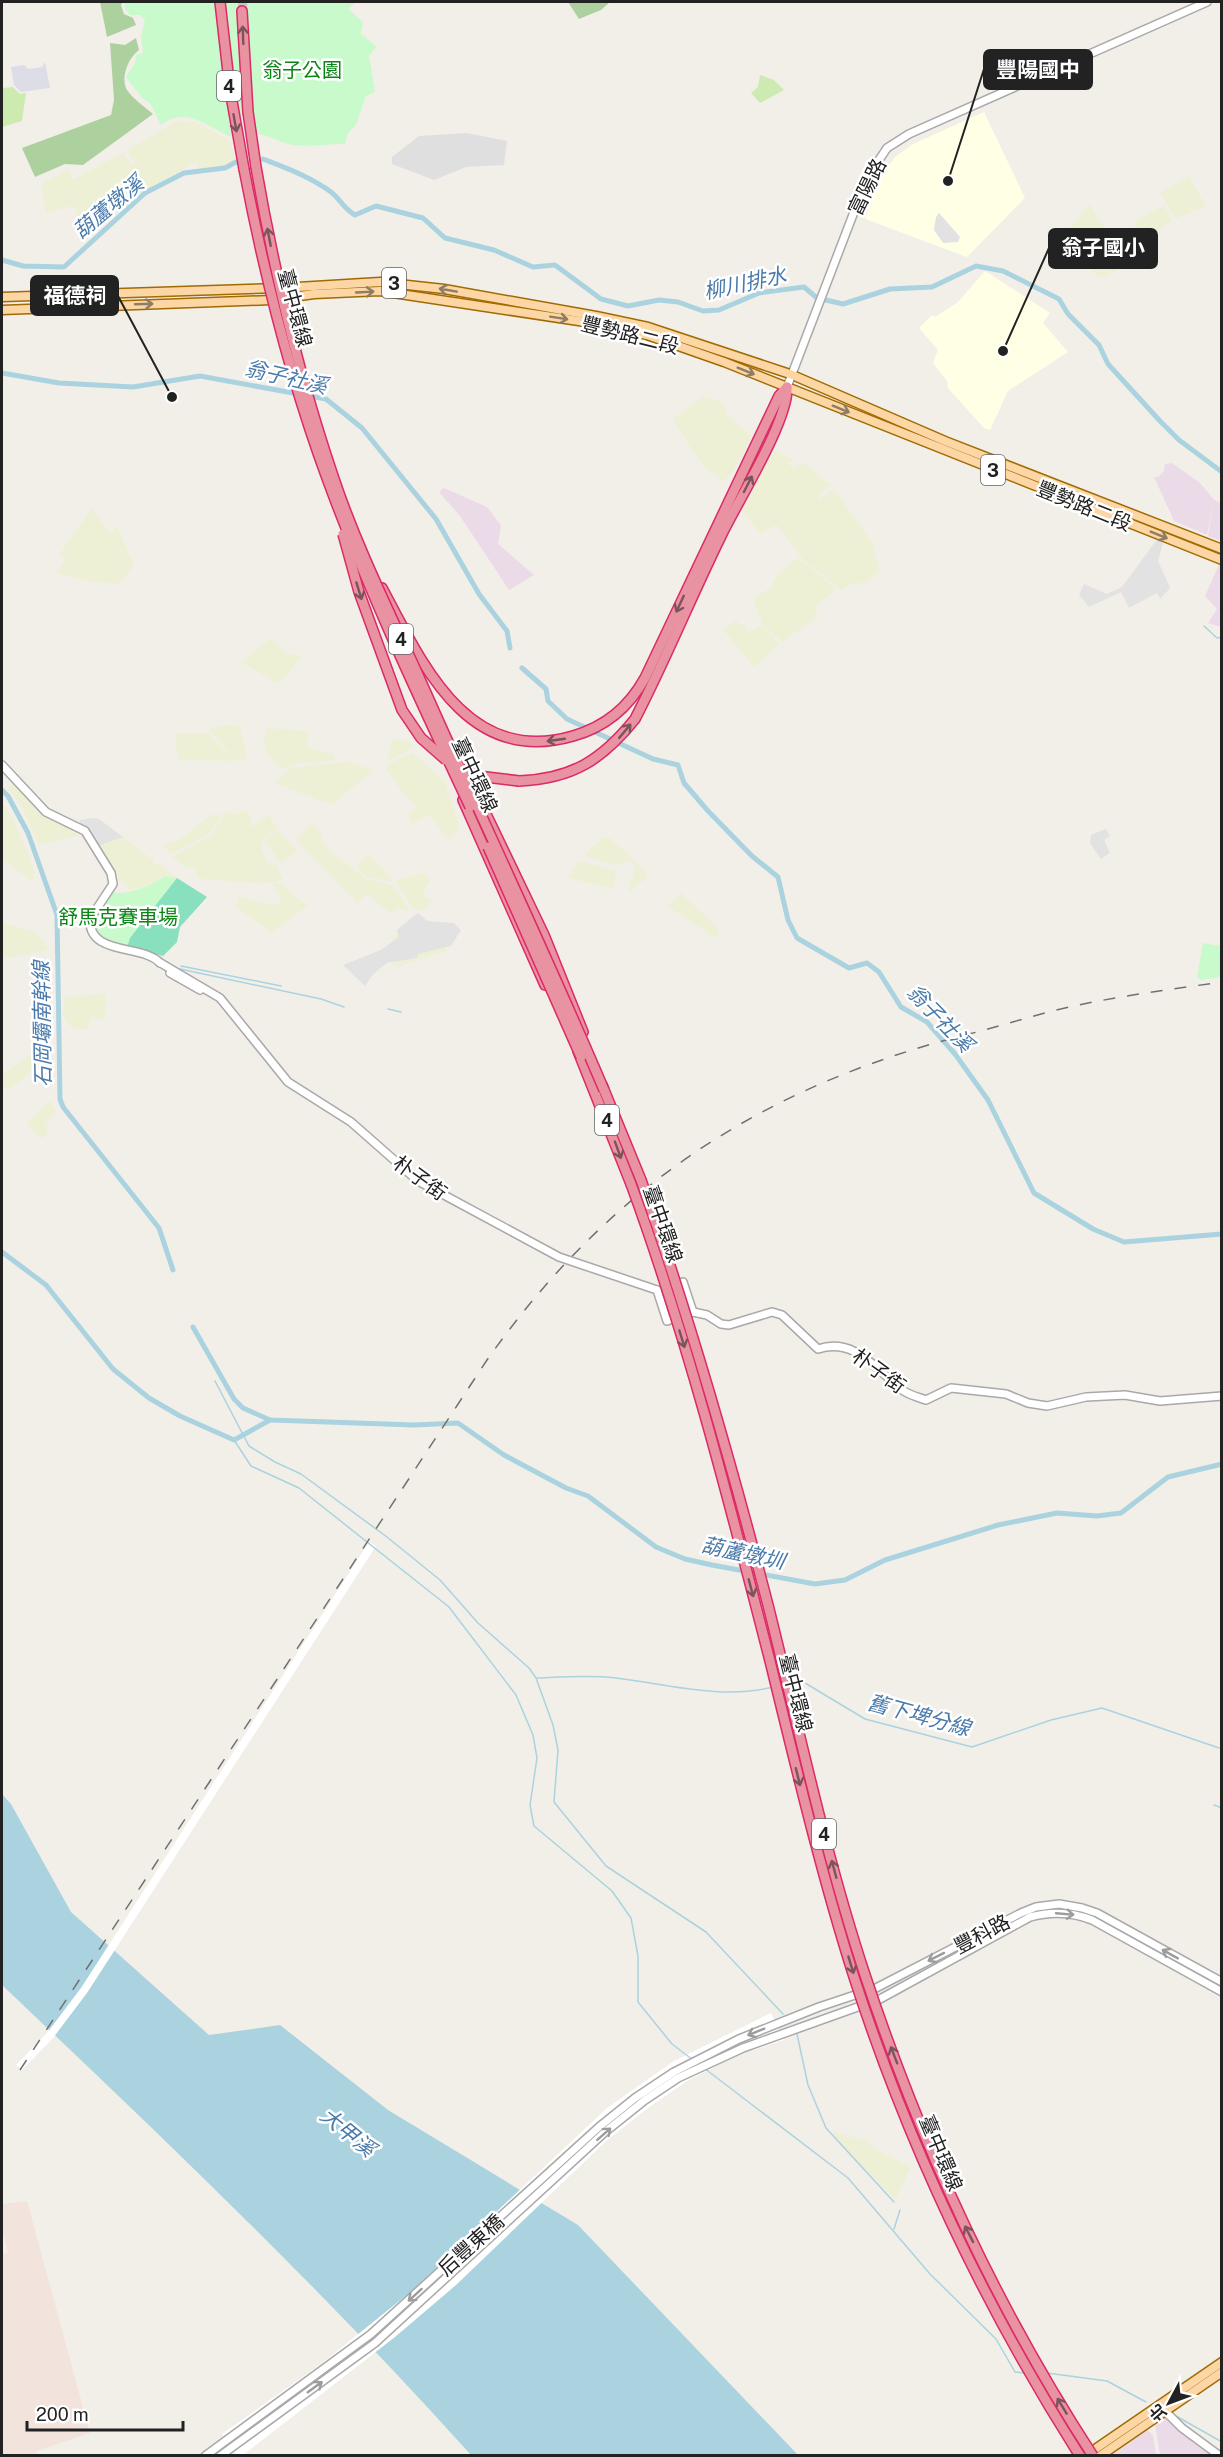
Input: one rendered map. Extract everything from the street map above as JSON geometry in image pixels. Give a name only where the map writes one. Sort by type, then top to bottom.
[{"type":"highway","name":"臺中環線","points":[[220,2],[230,90],[244,170],[289,359],[332,494],[368,584],[581,1057],[648,1233],[700,1400],[817,1850],[872,2028],[947,2214],[1023,2362],[1080,2456]]},
{"type":"highway","name":"臺中環線","points":[[242,11],[248,112],[275,270],[296,355],[334,477],[364,554],[472,798],[548,959],[645,1191],[697,1348],[753,1547],[827,1845],[881,2022],[910,2099],[966,2228],[1025,2342],[1093,2456]]},
{"type":"highway","points":[[332,494],[359,592],[402,710],[422,738],[453,764],[478,776],[506,780],[537,780],[574,772],[620,738],[640,711],[779,396],[787,387]]},
{"type":"highway","points":[[327,484],[369,587],[531,957],[581,1057]]},
{"type":"highway","points":[[364,554],[423,661],[454,705],[476,722],[499,735],[517,740],[548,741],[574,736],[601,725],[636,695],[717,534]]},
{"type":"highway","points":[[438,717],[544,935],[604,1090]]},
{"type":"main road","name":"豐勢路二段","points":[[2,297],[281,288],[380,282],[409,284],[648,327],[790,374],[945,441],[1221,549]]},
{"type":"main road","name":"豐勢路二段","points":[[2,310],[271,300],[380,291],[592,323],[636,332],[787,387],[1221,560]]},
{"type":"main road","points":[[1100,2456],[1221,2362]]},
{"type":"main road","points":[[1085,2456],[1221,2372]]},
{"type":"street","name":"富陽路","points":[[787,387],[790,374],[867,178],[887,147],[955,112],[1207,2]]},
{"type":"street","name":"朴子街","points":[[2,765],[46,812],[85,831],[111,873],[113,884],[90,919],[93,933],[105,943],[151,955],[184,982],[225,1004],[292,1085],[351,1122],[418,1181],[559,1257],[657,1290]]},
{"type":"street","points":[[683,1282],[693,1312],[667,1321],[657,1290],[683,1282]]},
{"type":"street","name":"朴子街","points":[[693,1312],[707,1315],[721,1324],[729,1325],[772,1312],[782,1315],[818,1349],[835,1345],[847,1347],[859,1354],[902,1390],[926,1400],[951,1388],[1006,1394],[1028,1403],[1047,1406],[1086,1397],[1125,1395],[1160,1401],[1221,1396]]},
{"type":"street","name":"豐科路","points":[[739,2039],[819,2007],[876,1988],[1021,1913],[1051,1905],[1074,1906],[1096,1913],[1221,1982]]},
{"type":"street","name":"豐科路","points":[[743,2048],[880,1999],[1014,1926],[1044,1914],[1066,1913],[1092,1920],[1221,1992]]},
{"type":"street","name":"后豐東橋","points":[[220,2456],[232,2443],[371,2334],[599,2127],[635,2098],[674,2072],[739,2039]]},
{"type":"street","name":"后豐東橋","points":[[205,2456],[232,2443],[375,2343],[639,2104],[678,2078],[743,2048]]},
{"type":"street","points":[[1162,2408],[1220,2456]]},
{"type":"shaded area","points":[[45,62],[50,88],[21,92],[14,85],[11,67],[24,65],[28,69],[42,67]]},
{"type":"shaded area","points":[[984,112],[1025,198],[967,257],[865,219],[881,176],[895,157],[913,144]]},
{"type":"shaded area","points":[[177,121],[196,122],[231,141],[235,161],[225,166],[199,169],[196,162],[143,192],[85,241],[74,226],[77,209],[73,206],[46,213],[41,186],[46,181],[69,169],[72,180],[123,153],[133,166],[135,164],[128,150]]},
{"type":"shaded area","points":[[467,133],[507,141],[504,165],[466,167],[434,180],[392,164],[392,157],[419,136]]},
{"type":"shaded area","points":[[1189,176],[1206,206],[1176,219],[1160,193]]},
{"type":"shaded area","points":[[1089,204],[1121,255],[1125,253],[1130,262],[1105,277],[1103,275],[1098,278],[1067,233]]},
{"type":"shaded area","points":[[1164,205],[1172,221],[1145,239],[1134,222]]},
{"type":"shaded area","points":[[939,213],[960,237],[958,242],[943,243],[934,230]]},
{"type":"shaded area","points":[[985,271],[1050,313],[1043,323],[1068,352],[1008,391],[990,430],[984,428],[948,388],[947,381],[933,363],[938,350],[919,328],[932,315],[935,317],[958,302]]},
{"type":"shaded area","points":[[703,396],[722,402],[728,416],[752,436],[733,472],[722,482],[713,472],[710,474],[673,420]]},
{"type":"shaded area","points":[[773,450],[794,460],[789,464],[793,469],[803,462],[830,485],[818,496],[820,499],[834,489],[874,545],[880,572],[867,582],[850,585],[841,590],[804,561],[777,525],[760,533],[742,511]]},
{"type":"shaded area","points":[[1172,463],[1200,483],[1214,500],[1221,503],[1221,541],[1208,536],[1213,505],[1207,535],[1174,521],[1154,477],[1158,477],[1164,471],[1165,464]]},
{"type":"shaded area","points":[[444,488],[487,507],[501,525],[498,544],[534,575],[509,590],[460,516],[439,492]]},
{"type":"shaded area","points":[[92,508],[110,534],[117,526],[134,566],[118,584],[93,582],[57,573],[66,559],[59,555]]},
{"type":"shaded area","points":[[1158,538],[1163,543],[1158,561],[1170,588],[1160,599],[1157,593],[1129,608],[1121,592],[1089,607],[1079,595],[1084,584],[1107,594],[1122,587]]},
{"type":"shaded area","points":[[798,558],[834,587],[835,591],[815,606],[818,617],[782,642],[763,625],[753,599],[771,587],[778,574]]},
{"type":"shaded area","points":[[1219,565],[1222,566],[1221,627],[1208,623],[1217,609],[1205,596]]},
{"type":"shaded area","points":[[736,620],[741,626],[744,624],[748,632],[762,625],[779,644],[754,667],[723,630]]},
{"type":"shaded area","points":[[271,638],[284,652],[301,656],[288,674],[277,683],[241,662]]},
{"type":"shaded area","points":[[224,725],[240,726],[247,758],[239,761],[235,759],[208,729]]},
{"type":"shaded area","points":[[267,728],[308,731],[308,747],[334,755],[335,760],[299,763],[281,769],[267,753],[264,739]]},
{"type":"shaded area","points":[[175,733],[208,733],[235,761],[178,760]]},
{"type":"shaded area","points":[[393,739],[411,742],[412,746],[410,750],[387,761]]},
{"type":"shaded area","points":[[412,752],[445,782],[460,828],[448,840],[430,815],[411,824],[407,813],[416,809],[416,806],[400,789],[385,767]]},
{"type":"shaded area","points":[[349,762],[373,770],[332,805],[274,783],[290,768]]},
{"type":"shaded area","points":[[15,781],[43,813],[85,834],[39,845],[21,805],[7,788]]},
{"type":"shaded area","points":[[2,801],[27,851],[35,873],[32,881],[2,859]]},
{"type":"shaded area","points":[[247,810],[252,820],[250,823],[252,827],[268,815],[278,828],[264,838],[261,848],[269,865],[277,865],[283,880],[263,884],[200,879],[193,867],[186,868],[172,857],[210,836],[226,812],[236,814]]},
{"type":"shaded area","points":[[211,815],[222,815],[208,835],[172,854],[162,846],[179,840]]},
{"type":"shaded area","points":[[99,819],[123,837],[98,846],[80,824],[80,820]]},
{"type":"shaded area","points":[[312,823],[322,834],[324,844],[332,853],[367,879],[393,886],[411,912],[399,908],[390,913],[367,894],[357,903],[296,840]]},
{"type":"shaded area","points":[[1106,829],[1110,836],[1104,840],[1110,853],[1101,859],[1090,843],[1091,835]]},
{"type":"shaded area","points":[[278,830],[298,851],[281,863],[265,842],[265,839]]},
{"type":"shaded area","points":[[123,837],[153,860],[154,864],[160,864],[177,878],[165,876],[156,882],[130,891],[125,883],[115,879],[98,846]]},
{"type":"shaded area","points":[[604,837],[610,838],[649,875],[632,891],[628,889],[636,866],[630,860],[617,865],[592,859],[585,854]]},
{"type":"shaded area","points":[[368,854],[393,882],[366,876],[356,867]]},
{"type":"shaded area","points":[[580,861],[616,870],[614,889],[567,878]]},
{"type":"shaded area","points":[[424,873],[430,879],[422,896],[432,900],[424,911],[414,909],[396,884],[396,880]]},
{"type":"shaded area","points":[[283,883],[287,890],[308,906],[272,932],[235,907],[239,897],[274,905],[282,902],[273,884]]},
{"type":"shaded area","points":[[681,893],[719,930],[716,938],[667,906]]},
{"type":"shaded area","points":[[418,913],[427,921],[454,923],[461,930],[451,946],[418,954],[417,958],[387,963],[373,974],[365,986],[343,965],[381,950],[399,937],[397,930]]},
{"type":"shaded area","points":[[416,915],[447,951],[397,967],[392,964],[388,951],[393,937],[408,922],[407,920]]},
{"type":"shaded area","points":[[2,922],[37,933],[49,950],[2,959]]},
{"type":"shaded area","points":[[106,994],[105,1020],[91,1018],[87,1030],[73,1028],[66,1022],[63,1015],[65,997]]},
{"type":"shaded area","points":[[44,1045],[46,1060],[8,1090],[2,1084],[2,1075]]},
{"type":"shaded area","points":[[50,1101],[56,1112],[46,1126],[48,1132],[42,1139],[27,1126],[30,1119]]},
{"type":"shaded area","points":[[835,2132],[870,2142],[870,2146],[911,2167],[895,2200],[834,2136]]},
{"type":"shaded area","points":[[27,2201],[90,2433],[37,2451],[36,2455],[2,2455],[2,2254],[8,2252],[2,2231],[2,2204]]},
{"type":"shaded area","points":[[1165,2418],[1218,2455],[1160,2455],[1155,2425]]},
{"type":"shaded area","points":[[1147,2430],[1153,2435],[1156,2455],[1113,2455]]},
{"type":"green space","points":[[100,2],[123,2],[121,5],[124,14],[133,18],[136,25],[107,37]]},
{"type":"green space","name":"翁子公園","points":[[124,2],[356,2],[348,9],[363,22],[361,34],[377,47],[369,55],[375,92],[366,96],[356,125],[348,133],[345,144],[293,145],[264,135],[253,134],[252,115],[230,116],[231,137],[188,117],[170,119],[161,125],[150,103],[142,98],[126,77],[135,63],[136,55],[143,53],[141,36],[145,20],[140,15],[130,15],[125,9]]},
{"type":"green space","points":[[568,2],[610,2],[601,10],[579,19]]},
{"type":"green space","points":[[136,38],[139,50],[132,57],[125,73],[125,85],[132,96],[153,114],[83,165],[65,164],[35,177],[22,148],[111,115],[114,100],[110,43],[125,45]]},
{"type":"green space","points":[[760,75],[774,80],[784,90],[760,103],[751,93],[758,87]]},
{"type":"green space","points":[[13,87],[20,94],[26,93],[22,121],[2,127],[2,88]]},
{"type":"green space","name":"舒馬克賽車場","points":[[165,876],[177,878],[130,938],[127,947],[111,943],[98,935],[92,925],[94,914],[112,889],[116,893],[135,890],[148,886]]},
{"type":"green space","points":[[177,878],[207,897],[180,927],[177,942],[163,956],[127,947],[130,938]]},
{"type":"green space","points":[[1203,943],[1221,946],[1221,977],[1201,980],[1197,977]]},
{"type":"water","name":"大甲溪","points":[[2,1794],[11,1804],[71,1912],[209,2035],[280,2025],[388,2110],[578,2225],[798,2455],[471,2455],[300,2274],[182,2157],[2,1985]]},
{"type":"pier","points":[[369,1542],[376,1546],[87,1993],[53,2038],[22,2070],[16,2065],[47,2033],[81,1988]]},
{"type":"pier","points":[[771,2013],[784,2040],[738,2055],[687,2081],[648,2108],[606,2141],[456,2285],[395,2337],[243,2455],[237,2455],[222,2434],[321,2364],[413,2290],[607,2108],[674,2061]]},
{"type":"waterway","name":"柳川排水","points":[[263,159],[315,182],[334,195],[355,215],[376,206],[423,218],[445,238],[494,250],[533,267],[555,265],[601,299],[628,306],[659,300],[678,302],[703,311],[719,310],[759,293],[804,287],[817,298],[843,304],[890,289],[932,287],[976,266],[1003,271],[1059,299],[1068,314],[1099,345],[1108,364],[1160,421],[1179,440],[1222,472]]},
{"type":"waterway","name":"葫蘆墩溪","points":[[2,260],[23,266],[64,267],[145,193],[184,173],[225,168],[236,162]]},
{"type":"waterway","name":"翁子社溪","points":[[2,373],[59,383],[133,387],[200,376],[326,399],[362,428],[436,519],[479,594],[507,631],[510,648]]},
{"type":"waterway","points":[[1204,626],[1217,638],[1222,637]]},
{"type":"waterway","name":"翁子社溪","points":[[522,668],[546,689],[548,701],[567,719],[653,759],[678,765],[684,783],[708,811],[752,856],[778,877],[788,920],[797,938],[849,968],[867,963],[879,972],[901,1007],[927,1022],[955,1054],[988,1100],[1034,1193],[1093,1229],[1124,1242],[1222,1234]]},
{"type":"waterway","name":"石岡壩南幹線","points":[[2,790],[8,796],[28,833],[57,915],[60,1099],[63,1107],[159,1228],[173,1270]]},
{"type":"waterway","points":[[181,966],[281,986]]},
{"type":"waterway","points":[[180,969],[321,999],[344,1007]]},
{"type":"waterway","points":[[388,1009],[401,1012]]},
{"type":"waterway","points":[[2,1252],[46,1285],[113,1369],[149,1398],[180,1416],[234,1440],[270,1420]]},
{"type":"waterway","name":"葫蘆墩圳","points":[[193,1327],[234,1399],[243,1408],[270,1420],[414,1425],[458,1423],[504,1455],[566,1488],[588,1496],[656,1547],[685,1559],[815,1584],[845,1580],[885,1560],[998,1525],[1057,1513],[1097,1516],[1121,1513],[1168,1477],[1222,1464]]},
{"type":"waterway","name":"舊下埤分線","points":[[215,1381],[249,1446],[301,1474],[387,1537],[440,1580],[478,1623],[529,1668],[536,1678],[553,1725],[558,1750],[554,1802],[606,1866],[706,1932],[783,2014]]},
{"type":"waterway","points":[[234,1440],[251,1466],[299,1488],[449,1607],[516,1695],[533,1735],[537,1758],[530,1805],[534,1826],[612,1891],[631,1918],[638,1956],[638,2002],[672,2044],[693,2060]]},
{"type":"waterway","name":"舊下埤分線","points":[[537,1678],[606,1677],[695,1690],[734,1692],[773,1687]]},
{"type":"waterway","name":"舊下埤分線","points":[[792,1682],[800,1680],[865,1719],[972,1747],[1051,1720],[1102,1708],[1222,1749]]},
{"type":"waterway","points":[[1214,1805],[1222,1808]]},
{"type":"waterway","points":[[797,2034],[808,2085],[826,2128],[894,2202]]},
{"type":"waterway","points":[[704,2068],[848,2178],[930,2274],[996,2339],[1015,2372],[1024,2373]]},
{"type":"waterway","points":[[894,2229],[900,2210]]},
{"type":"waterway","points":[[1047,2373],[1107,2381],[1146,2402]]},
{"type":"waterway","points":[[1176,2416],[1222,2442]]},
{"type":"tunnel","points":[[242,11],[243,2]]},
{"type":"railway","points":[[20,2070],[487,1360],[535,1297],[587,1241],[642,1192],[701,1149],[763,1112],[830,1080],[901,1053],[1056,1010],[1222,982]]},
{"type":"place","name":"豐陽國中","points":[[948,181]]},
{"type":"place","name":"翁子國小","points":[[1003,351]]},
{"type":"place","name":"福德祠","points":[[172,397]]}]
